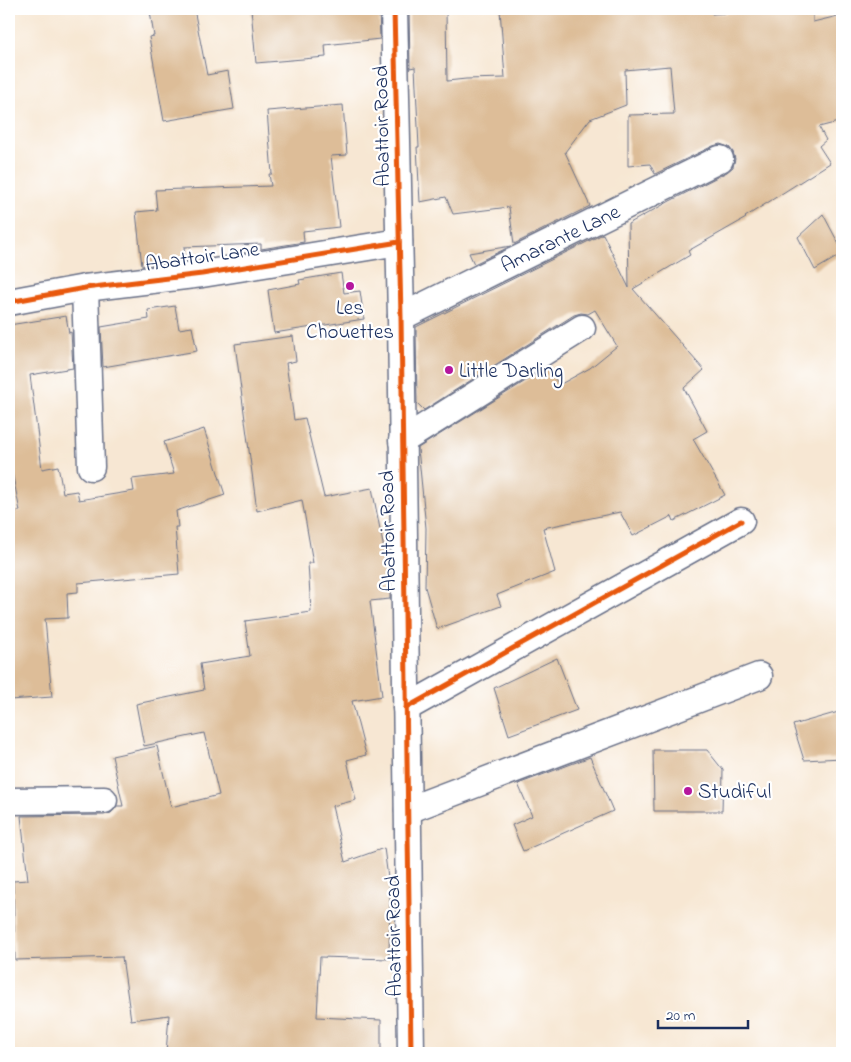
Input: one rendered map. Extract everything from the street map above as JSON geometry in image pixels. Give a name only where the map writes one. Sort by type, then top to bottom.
[{"type":"street","name":"Abattoir Road","points":[[394,9],[400,242],[411,1053]]},
{"type":"street","name":"Amarante Lane","points":[[401,317],[720,159]]},
{"type":"street","name":"Abattoir Lane","points":[[9,302],[85,288],[202,274],[400,242]]},
{"type":"street","points":[[85,288],[91,467]]},
{"type":"street","points":[[402,441],[582,328]]},
{"type":"street","points":[[406,708],[741,521]]},
{"type":"street","points":[[408,810],[759,676]]},
{"type":"street","points":[[9,800],[104,800]]},
{"type":"building","points":[[169,9],[194,9],[207,75],[228,71],[234,109],[164,121],[149,37],[154,36],[150,12]]},
{"type":"building","points":[[251,9],[379,9],[380,39],[325,45],[326,57],[256,63]]},
{"type":"building","points":[[409,9],[446,9],[447,81],[505,78],[500,9],[712,9],[712,14],[813,9],[813,22],[842,15],[842,121],[819,127],[826,140],[819,146],[830,163],[746,218],[688,251],[690,255],[633,289],[704,370],[684,388],[707,431],[693,439],[725,495],[674,521],[672,516],[633,536],[620,512],[543,528],[555,572],[497,595],[501,606],[437,629],[425,587],[426,528],[418,448],[548,367],[559,385],[590,368],[617,346],[595,310],[588,314],[574,315],[424,410],[417,403],[416,327],[603,234],[629,288],[628,224],[727,172],[733,167],[735,159],[729,147],[720,144],[655,174],[650,164],[628,166],[628,115],[674,114],[670,66],[625,70],[626,105],[590,119],[565,152],[590,206],[514,244],[509,207],[453,214],[446,197],[420,202],[415,67],[410,68]]},
{"type":"building","points":[[343,105],[347,155],[331,156],[339,227],[303,231],[304,242],[261,249],[261,244],[184,247],[185,261],[142,266],[136,212],[157,210],[155,190],[271,186],[269,174],[272,174],[267,111]]},
{"type":"building","points":[[823,214],[842,250],[842,254],[815,270],[798,237]]},
{"type":"building","points":[[511,246],[474,264],[469,253]]},
{"type":"building","points":[[341,273],[344,293],[360,291],[364,319],[274,333],[268,290],[300,284],[299,280]]},
{"type":"building","points":[[175,306],[179,329],[192,327],[197,351],[103,367],[101,327],[149,319],[148,310]]},
{"type":"building","points":[[66,316],[69,333],[71,332],[73,368],[30,375],[42,469],[58,466],[63,493],[77,491],[79,500],[134,491],[132,479],[174,474],[164,442],[204,429],[225,495],[176,511],[178,527],[175,527],[179,574],[78,583],[78,592],[67,593],[68,618],[45,619],[52,697],[9,700],[9,512],[20,511],[9,457],[9,325]]},
{"type":"building","points":[[293,336],[296,361],[286,363],[294,420],[305,418],[324,497],[372,488],[390,580],[390,599],[370,601],[382,696],[352,701],[366,755],[347,760],[356,800],[332,806],[345,862],[384,848],[390,893],[389,959],[320,957],[317,1017],[381,1020],[381,1053],[166,1053],[169,1015],[131,1020],[122,957],[15,960],[13,881],[28,880],[21,816],[104,815],[111,813],[117,806],[123,806],[112,756],[157,746],[171,807],[219,795],[204,733],[144,746],[136,704],[204,690],[200,664],[250,656],[245,621],[311,612],[308,563],[313,563],[302,500],[257,511],[235,344]]},
{"type":"building","points":[[557,658],[577,710],[509,735],[494,688]]},
{"type":"building","points":[[842,711],[842,758],[804,760],[793,725]]},
{"type":"building","name":"Studiful","points":[[653,750],[707,750],[723,770],[722,811],[654,811]]},
{"type":"building","points":[[590,757],[613,811],[523,851],[512,825],[532,816],[518,784]]},
{"type":"cycle path","points":[[394,9],[401,317],[411,1053]]},
{"type":"cycle path","points":[[9,302],[85,288],[202,274],[399,242]]},
{"type":"cycle path","points":[[406,708],[741,521]]},
{"type":"place","name":"Les Chouettes","points":[[350,286]]},
{"type":"place","name":"Little Darling","points":[[449,370]]},
{"type":"place","name":"Studiful","points":[[688,791]]}]
